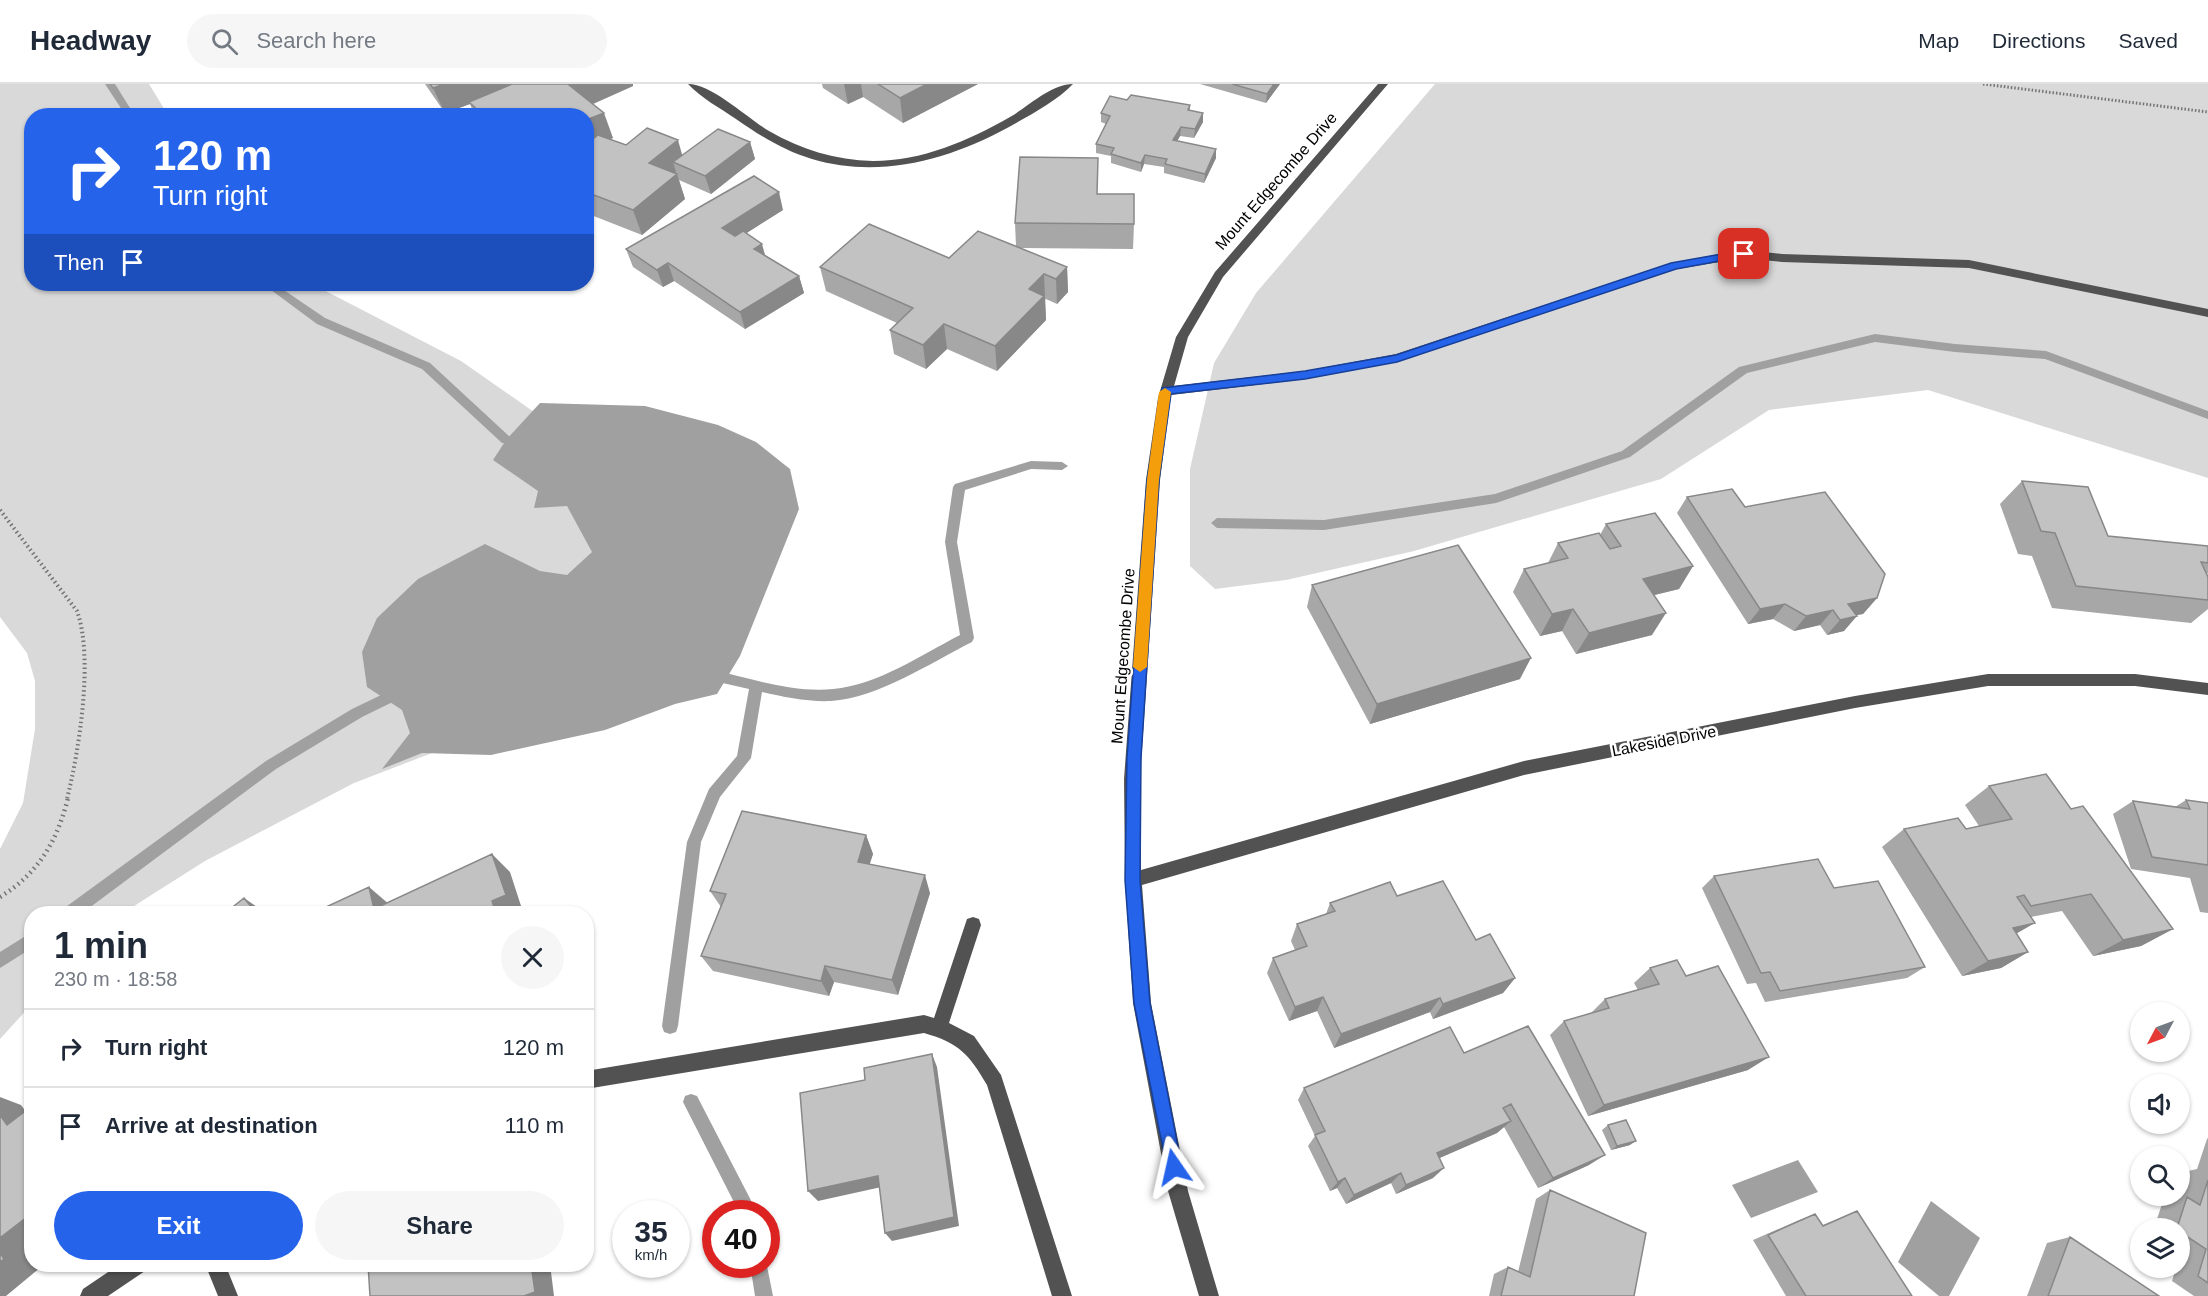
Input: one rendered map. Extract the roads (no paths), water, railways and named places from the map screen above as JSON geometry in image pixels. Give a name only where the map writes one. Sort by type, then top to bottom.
[{"type":"street","points":[[693,84],[767,134],[811,156],[859,164],[911,163],[953,152],[999,127],[1068,84]]},
{"type":"street","name":"Mount Edgecombe Drive","points":[[1209,1296],[1178,1191],[1142,1003],[1133,880],[1134,756],[1153,480],[1166,391],[1182,338],[1219,275],[1383,84]]},
{"type":"street","points":[[1166,391],[1305,375],[1397,358],[1675,266],[1744,254],[1782,258],[1969,264],[2208,313]]},
{"type":"street","name":"Lakeside Drive","points":[[1133,880],[1524,768],[1855,702],[1988,680],[2135,680],[2208,689]]},
{"type":"street","points":[[939,1028],[973,925]]},
{"type":"street","points":[[594,1079],[924,1024],[957,1033],[976,1049],[995,1081],[1062,1296]]},
{"type":"street","points":[[90,1296],[126,1272]]},
{"type":"street","points":[[218,1272],[228,1296]]},
{"type":"waterway","points":[[110,84],[126,108]]},
{"type":"waterway","points":[[278,291],[321,321],[426,366],[506,440]]},
{"type":"waterway","points":[[1217,523],[1324,525],[1496,498],[1626,454],[1743,370],[1875,338],[1955,348],[2046,355],[2208,415]]},
{"type":"waterway","points":[[756,685],[814,695],[846,693],[893,676],[967,638],[951,542],[959,487],[1031,465],[1062,466]]},
{"type":"waterway","points":[[710,675],[756,685]]},
{"type":"waterway","points":[[670,1026],[694,842],[714,793],[744,758],[756,685]]},
{"type":"waterway","points":[[79,906],[271,765],[357,713],[402,691]]},
{"type":"waterway","points":[[0,961],[24,944]]},
{"type":"waterway","points":[[691,1102],[743,1200]]},
{"type":"waterway","points":[[761,1278],[764,1296]]}]
